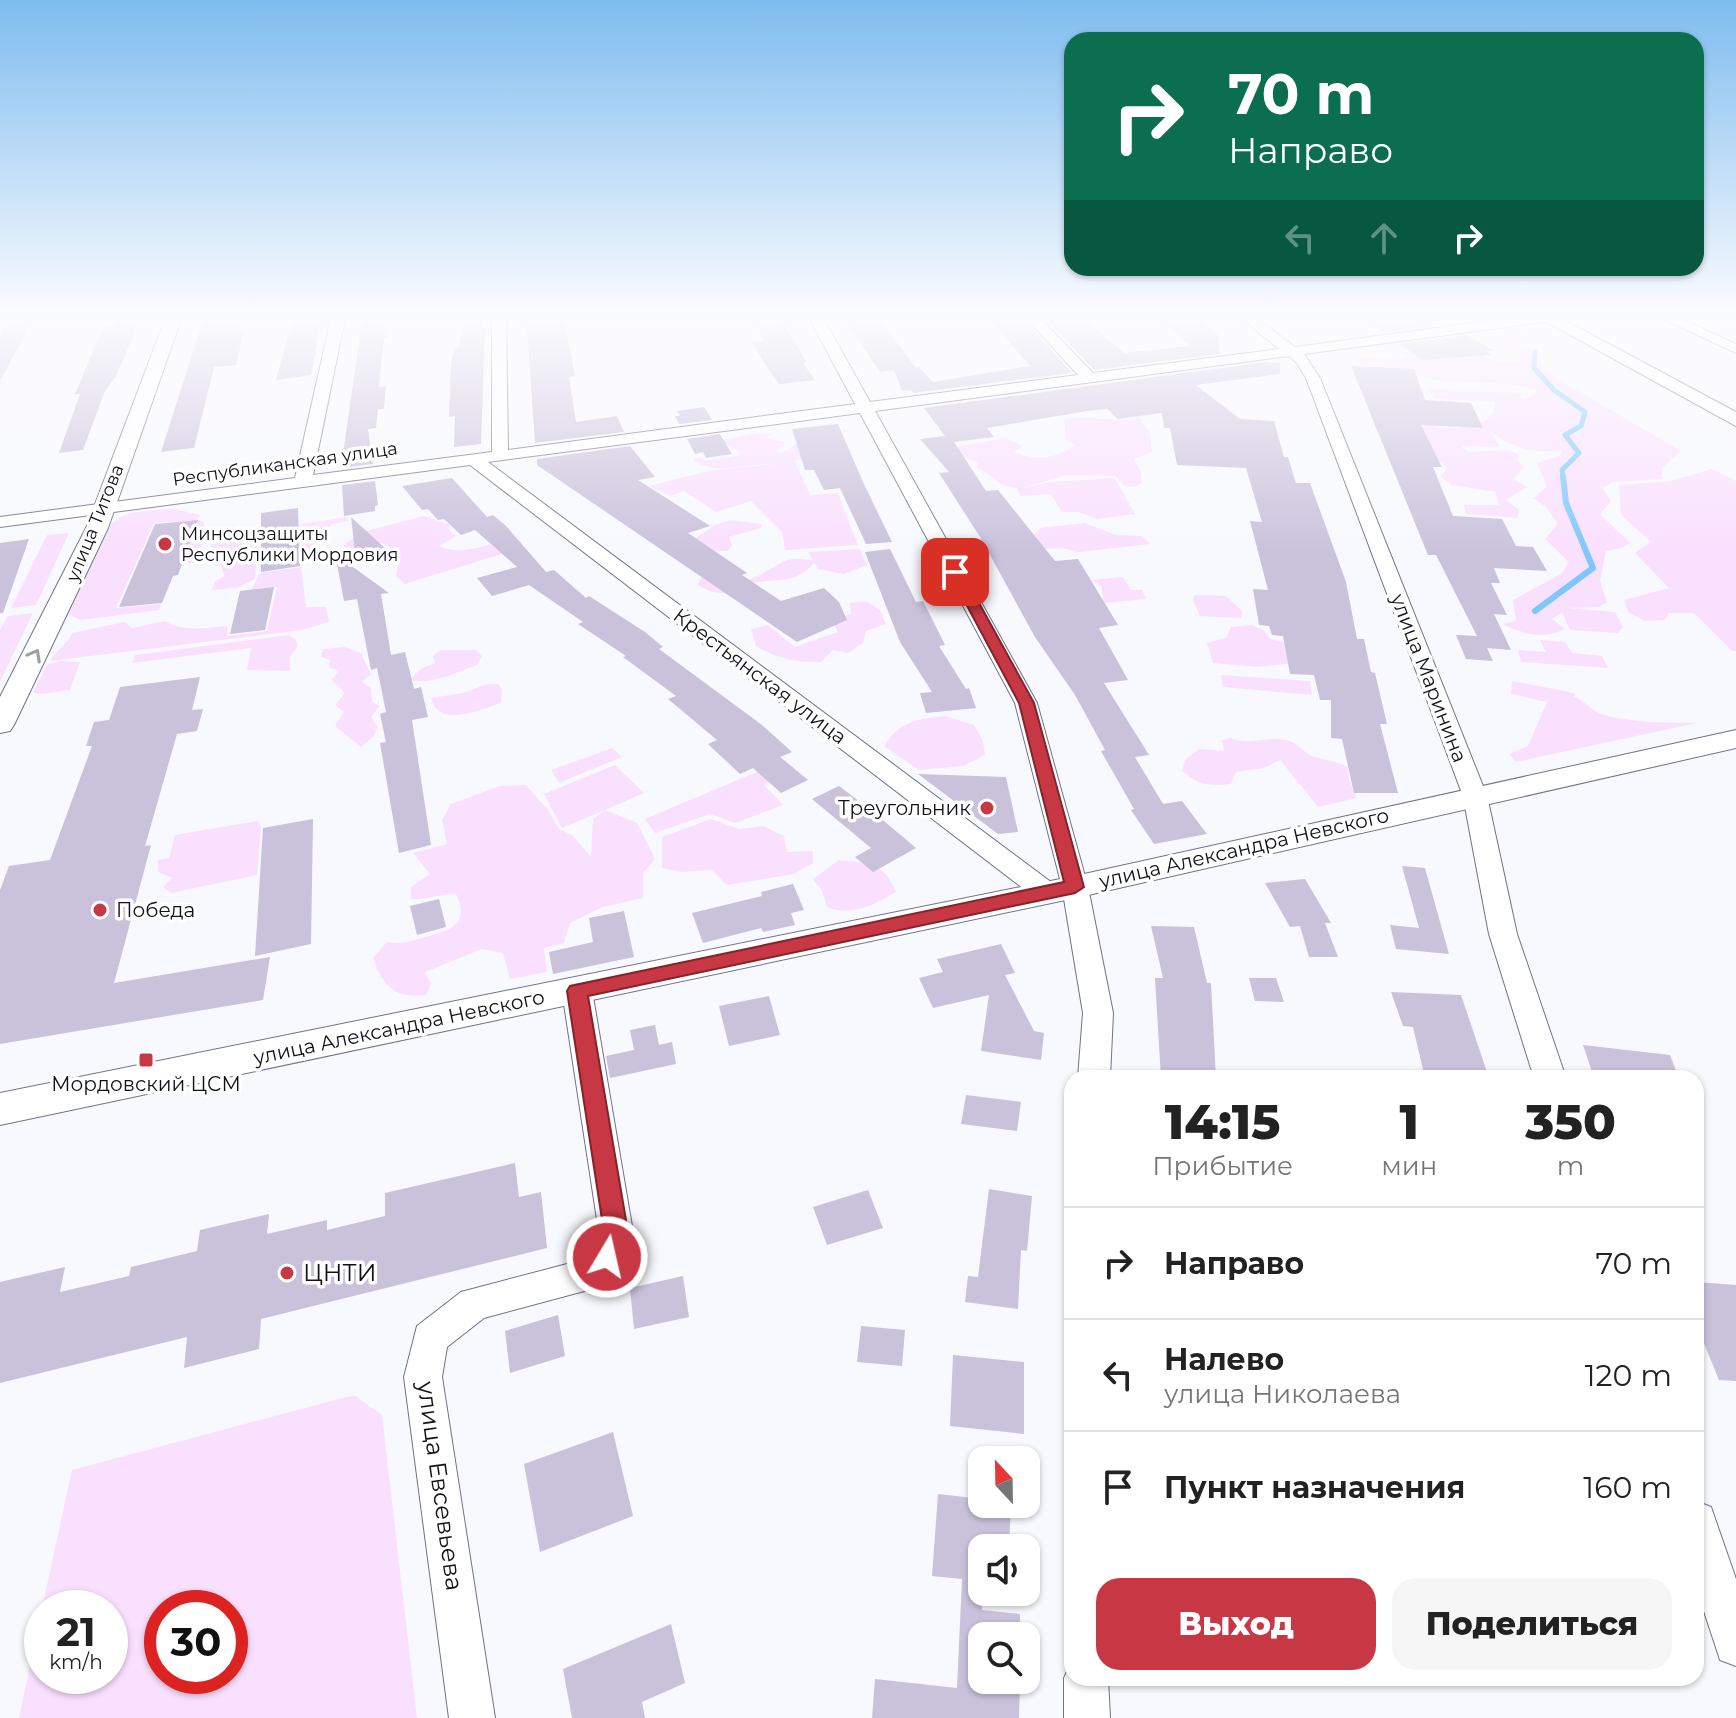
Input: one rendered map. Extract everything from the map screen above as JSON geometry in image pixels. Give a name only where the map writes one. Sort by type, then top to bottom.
[{"type":"main road","name":"улица Титова","points":[[0,725],[51,625],[103,508],[145,394]]},
{"type":"main road","points":[[1688,394],[1736,420]]},
{"type":"main road","name":"улица Александра Невского","points":[[0,1109],[1060,889],[1736,739]]},
{"type":"street","points":[[303,482],[322,394]]},
{"type":"street","points":[[500,394],[500,456]]},
{"type":"street","points":[[859,394],[1026,703],[1060,889],[1098,1013],[1094,1070]]},
{"type":"street","name":"Республиканская улица","points":[[0,522],[965,394]]},
{"type":"street","name":"улица Маринина","points":[[1319,394],[1475,796],[1503,934],[1547,1070]]},
{"type":"street","name":"Крестьянская улица","points":[[473,459],[1060,889]]},
{"type":"street","name":"улица Евсевьева","points":[[472,1718],[423,1377],[430,1338],[474,1304],[575,1278],[607,1257],[615,1226],[577,991]]},
{"type":"street","points":[[1704,1546],[1736,1644]]},
{"type":"street","points":[[1086,1686],[1087,1718]]},
{"type":"shaded area","points":[[1432,394],[1519,394],[1523,399],[1584,394],[1681,451],[1662,468],[1662,479],[1612,482],[1603,488],[1611,502],[1600,514],[1630,543],[1606,551],[1600,581],[1607,602],[1599,607],[1567,608],[1615,612],[1623,627],[1618,633],[1570,630],[1562,612],[1552,619],[1565,629],[1549,634],[1525,633],[1502,624],[1516,621],[1513,600],[1561,574],[1569,562],[1545,539],[1558,524],[1546,507],[1533,498],[1547,487],[1537,463],[1561,455],[1561,450],[1523,448],[1506,442],[1490,431],[1500,447],[1461,446],[1469,452],[1508,450],[1519,454],[1517,461],[1524,467],[1514,479],[1527,487],[1506,500],[1519,510],[1517,518],[1466,514],[1464,505],[1499,505],[1495,492],[1452,485],[1440,476],[1446,470],[1443,462],[1429,459],[1406,425],[1437,420],[1439,426],[1433,427],[1462,428],[1458,419],[1483,422],[1494,413],[1495,401],[1434,399]]},
{"type":"shaded area","points":[[1133,409],[1150,433],[1152,452],[1133,459],[1141,472],[1142,483],[1134,487],[1125,486],[1115,476],[1067,475],[1022,488],[1050,482],[1115,478],[1135,514],[1097,519],[1078,512],[1062,512],[1051,494],[1020,496],[1017,488],[1005,486],[976,468],[978,463],[959,455],[955,447],[1005,438],[1023,446],[1014,452],[1022,455],[1038,458],[1054,456],[1076,445],[1066,439],[1064,419],[1138,418]]},
{"type":"shaded area","points":[[753,434],[771,434],[766,438],[784,442],[784,447],[776,450],[782,453],[796,444],[810,442],[809,459],[795,461],[810,495],[838,493],[858,545],[785,550],[782,532],[751,501],[716,512],[684,491],[671,496],[648,486],[709,471],[773,464],[712,468],[694,460],[699,457],[707,460],[737,456],[741,452],[720,441]]},
{"type":"shaded area","points":[[1712,469],[1736,481],[1736,651],[1732,651],[1694,613],[1669,613],[1664,620],[1645,621],[1628,612],[1624,600],[1669,588],[1635,553],[1651,542],[1621,515],[1619,485],[1670,481]]},
{"type":"shaded area","points":[[175,509],[200,515],[197,520],[204,522],[201,554],[195,563],[179,563],[196,520],[154,523],[116,608],[161,604],[159,610],[81,620],[68,614],[107,528],[130,514]]},
{"type":"shaded area","points":[[424,516],[449,524],[450,531],[456,536],[439,546],[451,550],[473,549],[504,541],[522,542],[518,549],[405,584],[396,576],[399,560],[387,556],[391,548],[382,543],[341,552],[355,534]]},
{"type":"shaded area","points":[[348,517],[348,521],[332,524],[308,558],[302,559],[301,524]]},
{"type":"shaded area","points":[[730,520],[762,524],[761,528],[729,537],[732,545],[728,551],[714,551],[693,540],[715,525]]},
{"type":"shaded area","points":[[1085,523],[1116,535],[1142,536],[1150,544],[1080,552],[1061,548],[1042,549],[1035,534],[1040,528]]},
{"type":"shaded area","points":[[258,532],[255,579],[237,588],[212,590],[215,581],[224,576],[222,567],[213,564],[217,558],[211,556],[211,545],[221,537]]},
{"type":"shaded area","points":[[69,533],[36,605],[11,608],[47,535]]},
{"type":"shaded area","points":[[860,549],[867,565],[844,574],[818,569],[814,563],[794,577],[752,583],[730,594],[712,592],[697,585],[701,578],[709,575],[727,585],[753,578],[787,560],[813,561],[808,552]]},
{"type":"shaded area","points":[[301,567],[306,607],[326,607],[329,622],[302,630],[50,661],[72,633],[125,622],[132,628],[166,621],[186,628],[225,626],[228,627],[227,636],[267,631],[277,587],[252,589],[260,573]]},
{"type":"shaded area","points":[[1123,577],[1131,590],[1142,590],[1146,599],[1104,603],[1101,586],[1092,580]]},
{"type":"shaded area","points":[[1194,595],[1226,596],[1242,611],[1241,618],[1200,616]]},
{"type":"shaded area","points":[[866,601],[880,610],[886,624],[866,631],[863,643],[848,653],[833,650],[821,662],[803,662],[780,657],[756,646],[751,629],[768,625],[795,647],[838,632],[831,619],[851,614],[850,603]]},
{"type":"shaded area","points":[[33,613],[0,682],[0,630],[8,616]]},
{"type":"shaded area","points":[[1252,625],[1265,631],[1270,639],[1295,644],[1295,663],[1258,667],[1213,663],[1207,643],[1226,638],[1231,627]]},
{"type":"shaded area","points":[[289,635],[298,646],[290,657],[290,671],[247,670],[251,648],[132,663],[135,655]]},
{"type":"shaded area","points":[[1540,640],[1565,642],[1572,653],[1602,656],[1608,668],[1521,662],[1518,650],[1546,652]]},
{"type":"shaded area","points":[[345,647],[361,653],[371,674],[362,682],[371,688],[372,702],[380,706],[371,717],[378,727],[373,737],[361,747],[335,726],[344,712],[335,705],[345,693],[332,680],[339,670],[329,668],[330,660],[321,657],[323,649]]},
{"type":"shaded area","points":[[441,650],[476,650],[482,656],[477,665],[443,677],[426,681],[409,680],[422,668],[435,663],[433,656]]},
{"type":"shaded area","points":[[60,661],[80,662],[70,690],[33,693],[47,665]]},
{"type":"shaded area","points":[[1221,675],[1310,681],[1312,695],[1223,687]]},
{"type":"shaded area","points":[[1512,681],[1575,693],[1574,697],[1595,711],[1616,718],[1697,723],[1516,762],[1509,754],[1528,746],[1547,702],[1511,694]]},
{"type":"shaded area","points":[[487,684],[498,684],[502,690],[501,703],[471,713],[442,713],[431,698],[463,693]]},
{"type":"shaded area","points":[[945,716],[974,725],[983,741],[985,755],[963,766],[919,770],[884,746],[903,726],[926,718]]},
{"type":"shaded area","points":[[1222,740],[1245,741],[1286,740],[1312,756],[1344,765],[1348,768],[1349,780],[1357,798],[1318,807],[1280,760],[1264,768],[1236,772],[1231,784],[1205,784],[1182,771],[1185,760],[1199,749],[1224,751]]},
{"type":"shaded area","points":[[612,748],[622,757],[559,783],[551,770]]},
{"type":"shaded area","points":[[785,760],[795,769],[764,785],[783,805],[735,823],[710,814],[655,833],[645,819]]},
{"type":"shaded area","points":[[615,765],[644,793],[562,828],[544,794]]},
{"type":"shaded area","points":[[526,785],[548,810],[559,829],[572,835],[591,857],[593,819],[605,810],[637,823],[655,859],[643,873],[643,898],[603,907],[570,923],[564,943],[544,948],[547,972],[510,979],[503,953],[482,949],[425,972],[431,984],[426,995],[406,995],[386,983],[373,958],[387,942],[406,942],[434,935],[449,929],[459,919],[460,904],[456,894],[411,899],[411,887],[430,874],[413,853],[447,844],[442,820],[451,804],[499,786]]},
{"type":"shaded area","points":[[711,819],[739,829],[763,826],[784,836],[787,852],[813,851],[813,863],[794,874],[727,885],[712,870],[681,872],[662,868],[662,837]]},
{"type":"shaded area","points":[[258,821],[261,827],[257,875],[171,893],[163,887],[172,878],[158,872],[158,860],[169,858],[175,835]]},
{"type":"shaded area","points":[[839,860],[881,869],[896,892],[854,910],[827,907],[822,891],[813,879]]},
{"type":"shaded area","points":[[354,1395],[382,1415],[417,1718],[19,1718],[24,1694],[128,1694],[128,1590],[46,1590],[72,1470]]},
{"type":"building","points":[[80,394],[104,394],[83,450],[59,453]]},
{"type":"building","points":[[179,394],[207,394],[194,448],[161,452]]},
{"type":"building","points":[[352,394],[385,394],[384,409],[378,409],[376,428],[368,429],[373,464],[341,468]]},
{"type":"building","points":[[450,394],[483,394],[481,444],[454,447],[455,416],[449,417]]},
{"type":"building","points":[[532,394],[572,394],[576,422],[617,416],[624,432],[535,443]]},
{"type":"building","points":[[1027,394],[1208,394],[1240,419],[1274,421],[1284,457],[1288,457],[1296,483],[1310,483],[1346,582],[1357,639],[1364,639],[1371,672],[1375,673],[1387,724],[1380,724],[1398,793],[1354,793],[1342,739],[1331,738],[1331,700],[1320,700],[1314,675],[1290,674],[1283,636],[1272,635],[1269,626],[1259,625],[1253,589],[1268,590],[1250,521],[1262,522],[1246,468],[1177,465],[1170,428],[1164,428],[1162,413],[1118,419],[1107,409],[1087,411],[987,428],[994,437],[954,442],[986,491],[998,490],[1055,561],[1078,559],[1118,625],[1099,628],[1128,680],[1104,683],[1149,755],[1135,757],[1163,804],[1182,801],[1207,834],[1154,844],[1131,810],[1134,809],[1101,751],[1105,750],[1075,695],[1035,637],[980,537],[939,473],[949,472],[920,439],[945,436],[924,408]]},
{"type":"building","points":[[1362,394],[1423,394],[1425,400],[1471,403],[1483,428],[1421,425],[1442,467],[1433,467],[1453,516],[1502,519],[1516,546],[1533,547],[1547,571],[1494,568],[1500,583],[1491,583],[1507,615],[1494,614],[1511,650],[1487,648],[1493,661],[1466,659],[1456,635],[1477,636],[1436,555],[1428,555]]},
{"type":"building","points":[[704,407],[712,420],[679,424],[675,416],[680,416],[677,411]]},
{"type":"building","points":[[838,424],[892,542],[866,544],[840,488],[824,490],[814,470],[805,470],[792,429]]},
{"type":"building","points":[[720,434],[732,454],[706,458],[703,452],[695,454],[687,439]]},
{"type":"building","points":[[630,446],[655,477],[638,480],[710,526],[688,533],[747,573],[742,575],[781,601],[824,588],[839,602],[847,620],[797,642],[537,465],[537,459]]},
{"type":"building","points":[[452,478],[487,517],[493,515],[506,526],[546,572],[554,570],[586,598],[589,596],[645,632],[663,647],[659,649],[762,725],[792,752],[780,757],[808,780],[781,793],[753,768],[740,774],[708,744],[717,740],[668,699],[676,696],[623,657],[626,656],[578,624],[583,622],[529,585],[492,596],[477,578],[517,567],[475,530],[461,535],[444,519],[438,520],[428,509],[422,510],[402,486]]},
{"type":"building","points":[[375,481],[378,505],[375,511],[344,516],[342,485]]},
{"type":"building","points":[[298,508],[300,566],[261,572],[261,513]]},
{"type":"building","points":[[351,517],[387,550],[356,560]]},
{"type":"building","name":"Минсоцзащиты Республики Мордовия","points":[[198,520],[178,575],[173,576],[162,603],[119,607],[155,524]]},
{"type":"building","points":[[29,539],[3,613],[0,613],[0,543]]},
{"type":"building","points":[[890,549],[916,602],[923,601],[945,645],[939,646],[966,689],[969,688],[976,708],[926,713],[920,693],[932,692],[900,642],[865,552]]},
{"type":"building","points":[[335,554],[389,593],[381,594],[391,655],[405,652],[414,689],[421,687],[428,717],[412,720],[431,845],[399,853],[380,743],[386,742],[380,714],[386,712],[377,668],[371,670],[357,599],[344,601]]},
{"type":"building","points":[[274,587],[265,630],[230,634],[240,591]]},
{"type":"building","points":[[200,677],[192,710],[203,709],[197,731],[177,734],[145,846],[151,845],[114,983],[270,957],[263,1000],[0,1044],[0,890],[9,866],[50,860],[92,746],[86,746],[94,722],[109,720],[120,687]]},
{"type":"building","name":"Треугольник","points":[[918,774],[1006,777],[1018,832],[998,834]]},
{"type":"building","points":[[839,786],[916,848],[873,872],[855,857],[871,848],[812,799]]},
{"type":"building","points":[[313,819],[311,944],[255,956],[263,828]]},
{"type":"building","points":[[1402,866],[1425,868],[1449,954],[1396,949],[1390,925],[1419,928]]},
{"type":"building","points":[[1305,879],[1331,923],[1325,923],[1338,957],[1309,957],[1300,926],[1290,927],[1265,883]]},
{"type":"building","points":[[793,884],[804,910],[791,913],[795,925],[763,932],[761,928],[703,943],[692,913],[762,896],[761,892]]},
{"type":"building","points":[[439,899],[446,927],[417,935],[410,906]]},
{"type":"building","points":[[624,911],[634,957],[553,974],[549,952],[593,942],[589,918]]},
{"type":"building","points":[[1151,926],[1194,927],[1207,983],[1211,983],[1216,1070],[1161,1070],[1155,978],[1163,978]]},
{"type":"building","points":[[1001,944],[1015,973],[1005,975],[1034,1031],[1044,1033],[1041,1060],[981,1051],[989,995],[933,1008],[919,978],[943,972],[937,959]]},
{"type":"building","points":[[1249,978],[1276,978],[1284,1002],[1255,1001]]},
{"type":"building","points":[[1391,992],[1461,995],[1486,1070],[1423,1070],[1413,1027],[1403,1026]]},
{"type":"building","points":[[769,996],[780,1035],[729,1046],[719,1006]]},
{"type":"building","points":[[655,1025],[659,1045],[672,1042],[676,1064],[610,1078],[606,1056],[634,1050],[630,1030]]},
{"type":"building","points":[[1583,1045],[1670,1055],[1676,1070],[1591,1070]]},
{"type":"building","points":[[966,1095],[1021,1102],[1017,1131],[961,1124]]},
{"type":"building","name":"ЦНТИ","points":[[515,1163],[519,1197],[541,1192],[547,1248],[261,1319],[259,1349],[184,1368],[187,1337],[0,1383],[0,1282],[65,1267],[60,1292],[129,1276],[131,1267],[197,1251],[200,1230],[269,1214],[267,1234],[327,1220],[327,1230],[385,1216],[385,1193]]},
{"type":"building","points":[[989,1189],[1032,1196],[1027,1251],[1021,1250],[1018,1309],[965,1302],[968,1276],[978,1277]]},
{"type":"building","points":[[868,1190],[883,1228],[827,1245],[813,1207]]},
{"type":"building","points":[[683,1276],[689,1317],[634,1329],[630,1288]]},
{"type":"building","points":[[1704,1283],[1736,1285],[1736,1381],[1719,1380],[1704,1343]]},
{"type":"building","points":[[558,1315],[565,1356],[510,1373],[505,1331]]},
{"type":"building","points":[[861,1326],[905,1330],[902,1366],[857,1362]]},
{"type":"building","points":[[953,1355],[1024,1362],[1024,1434],[950,1426]]},
{"type":"building","points":[[613,1432],[633,1516],[540,1552],[524,1464]]},
{"type":"building","points":[[938,1494],[968,1497],[968,1518],[1010,1518],[1010,1534],[968,1534],[968,1606],[1020,1614],[1020,1622],[968,1622],[968,1694],[1020,1694],[1019,1718],[872,1718],[875,1679],[957,1688],[962,1579],[932,1576]]},
{"type":"building","points":[[671,1624],[685,1683],[642,1702],[645,1718],[572,1718],[563,1669]]},
{"type":"waterway","points":[[1560,394],[1585,412],[1581,426],[1565,435],[1579,453],[1562,470],[1563,478]]},
{"type":"waterway","points":[[1535,611],[1593,568],[1566,503],[1563,476]]},
{"type":"place","name":"Минсоцзащиты Республики Мордовия","points":[[165,544]]},
{"type":"place","name":"Треугольник","points":[[987,808]]},
{"type":"place","name":"Победа","points":[[100,910]]},
{"type":"place","name":"Мордовский ЦСМ","points":[[146,1060]]},
{"type":"place","name":"ЦНТИ","points":[[287,1273]]},
{"type":"route","points":[[607,1257],[615,1226],[577,991],[1075,887],[1026,703],[955,572]]}]
